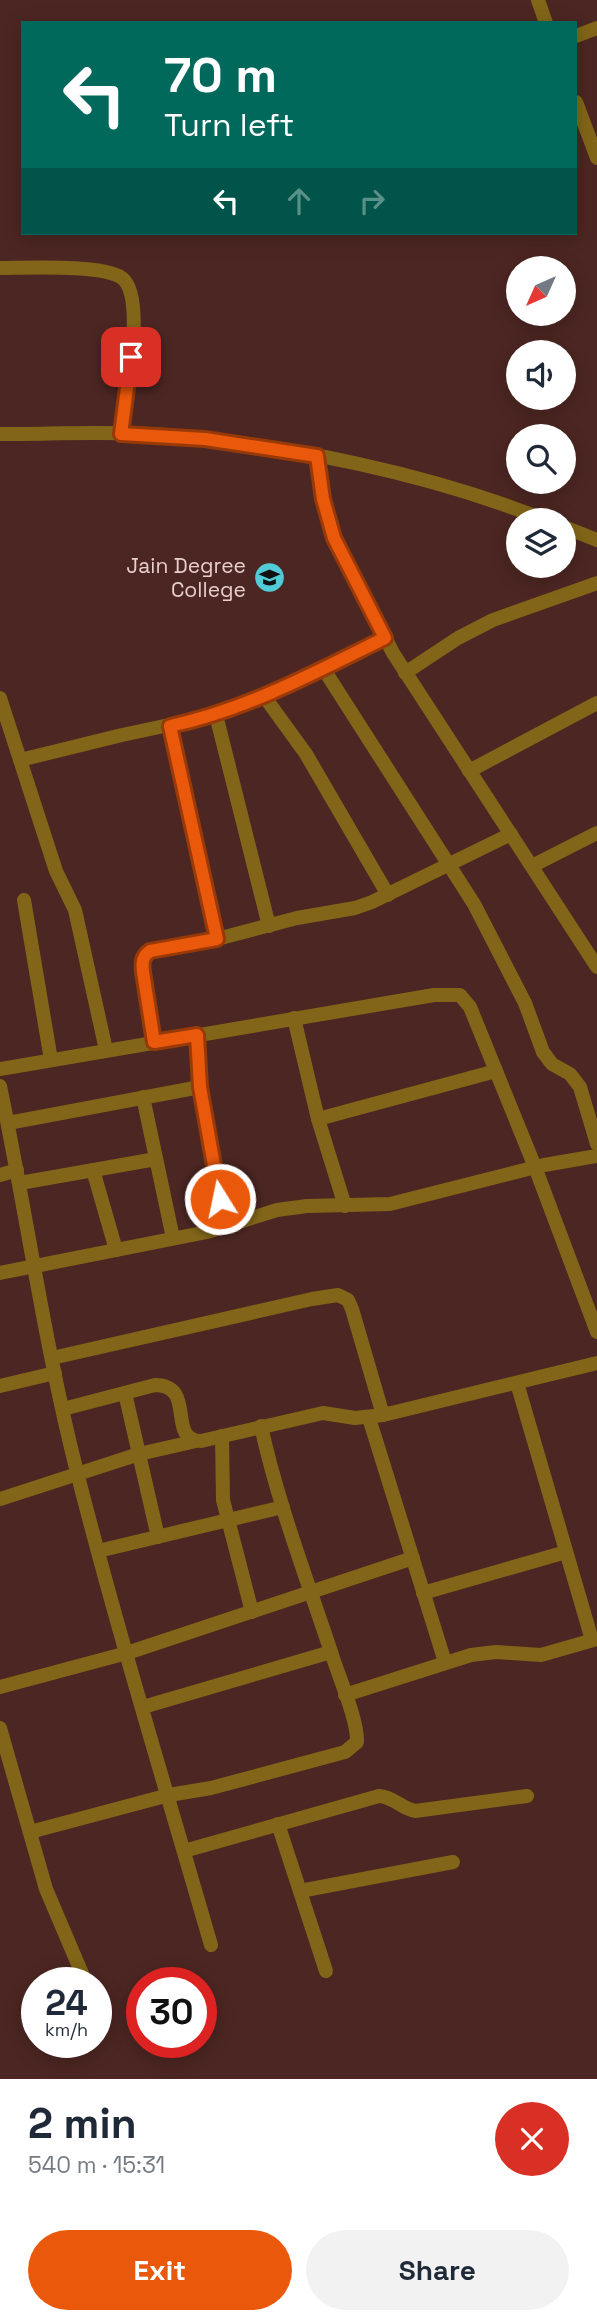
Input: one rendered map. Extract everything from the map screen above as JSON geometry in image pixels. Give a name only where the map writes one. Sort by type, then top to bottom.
[{"type":"street","points":[[538,0],[545,21]]},
{"type":"street","points":[[577,36],[597,28]]},
{"type":"street","points":[[577,105],[596,154]]},
{"type":"street","points":[[0,268],[100,270],[122,278],[127,284],[135,310],[121,434]]},
{"type":"street","points":[[0,434],[121,434],[205,439],[317,456],[401,474],[516,508]]},
{"type":"street","points":[[317,456],[322,491],[334,538],[385,638],[405,673],[597,967]]},
{"type":"street","points":[[576,532],[597,540]]},
{"type":"street","points":[[405,673],[458,638],[493,620],[597,583]]},
{"type":"street","points":[[20,760],[216,715],[264,696],[385,638]]},
{"type":"street","points":[[323,668],[474,904],[525,1003],[543,1052],[552,1064],[570,1074],[580,1087],[597,1144]]},
{"type":"street","points":[[264,696],[306,754],[388,895]]},
{"type":"street","points":[[0,698],[56,871],[75,910],[106,1050]]},
{"type":"street","points":[[470,771],[597,703]]},
{"type":"street","points":[[216,715],[269,926]]},
{"type":"street","points":[[170,726],[217,939]]},
{"type":"street","points":[[532,866],[597,833]]},
{"type":"street","points":[[154,1042],[143,972],[144,955],[159,949],[217,939],[314,914],[355,908],[388,895],[511,834]]},
{"type":"street","points":[[24,900],[51,1060]]},
{"type":"street","points":[[0,1069],[294,1018],[460,995],[470,1007],[535,1167],[597,1332]]},
{"type":"street","points":[[294,1018],[318,1119],[345,1206]]},
{"type":"street","points":[[197,1035],[200,1087],[225,1227]]},
{"type":"street","points":[[318,1119],[496,1071]]},
{"type":"street","points":[[0,1086],[19,1177],[33,1265],[77,1474],[211,1945]]},
{"type":"street","points":[[8,1123],[200,1087]]},
{"type":"street","points":[[143,1097],[173,1238]]},
{"type":"street","points":[[0,1273],[225,1227],[285,1209],[390,1204],[535,1167],[597,1156]]},
{"type":"street","points":[[0,1174],[19,1177],[93,1170],[156,1159]]},
{"type":"street","points":[[93,1170],[116,1250]]},
{"type":"street","points":[[0,1386],[54,1365],[338,1295],[348,1300],[412,1558],[444,1662]]},
{"type":"street","points":[[0,1499],[139,1454],[261,1426],[323,1413],[355,1419],[376,1417],[597,1363]]},
{"type":"street","points":[[345,1695],[444,1662],[484,1653],[541,1655],[595,1639],[566,1552],[517,1383]]},
{"type":"street","points":[[63,1409],[155,1385],[170,1388],[178,1399],[184,1431],[189,1438],[196,1441]]},
{"type":"street","points":[[125,1393],[158,1537]]},
{"type":"street","points":[[30,1832],[345,1752],[357,1742],[345,1695],[283,1507],[261,1426]]},
{"type":"street","points":[[222,1436],[222,1490],[227,1520],[252,1612]]},
{"type":"street","points":[[98,1551],[283,1507]]},
{"type":"street","points":[[423,1593],[566,1552]]},
{"type":"street","points":[[0,1687],[127,1653],[412,1558]]},
{"type":"street","points":[[143,1707],[331,1652]]},
{"type":"street","points":[[0,1728],[46,1889],[79,1967]]},
{"type":"street","points":[[184,1851],[379,1796],[390,1797],[402,1807],[415,1811],[527,1796]]},
{"type":"street","points":[[278,1824],[326,1971]]},
{"type":"street","points":[[300,1891],[453,1862]]},
{"type":"place","name":"Jain Degree College","points":[[269,577]]},
{"type":"route","points":[[131,357],[121,434],[205,439],[317,456],[323,499],[334,538],[385,638],[246,704],[216,715],[170,726],[217,939],[150,951],[144,955],[142,961],[143,972],[154,1042],[197,1035],[200,1087],[220,1199]]}]
